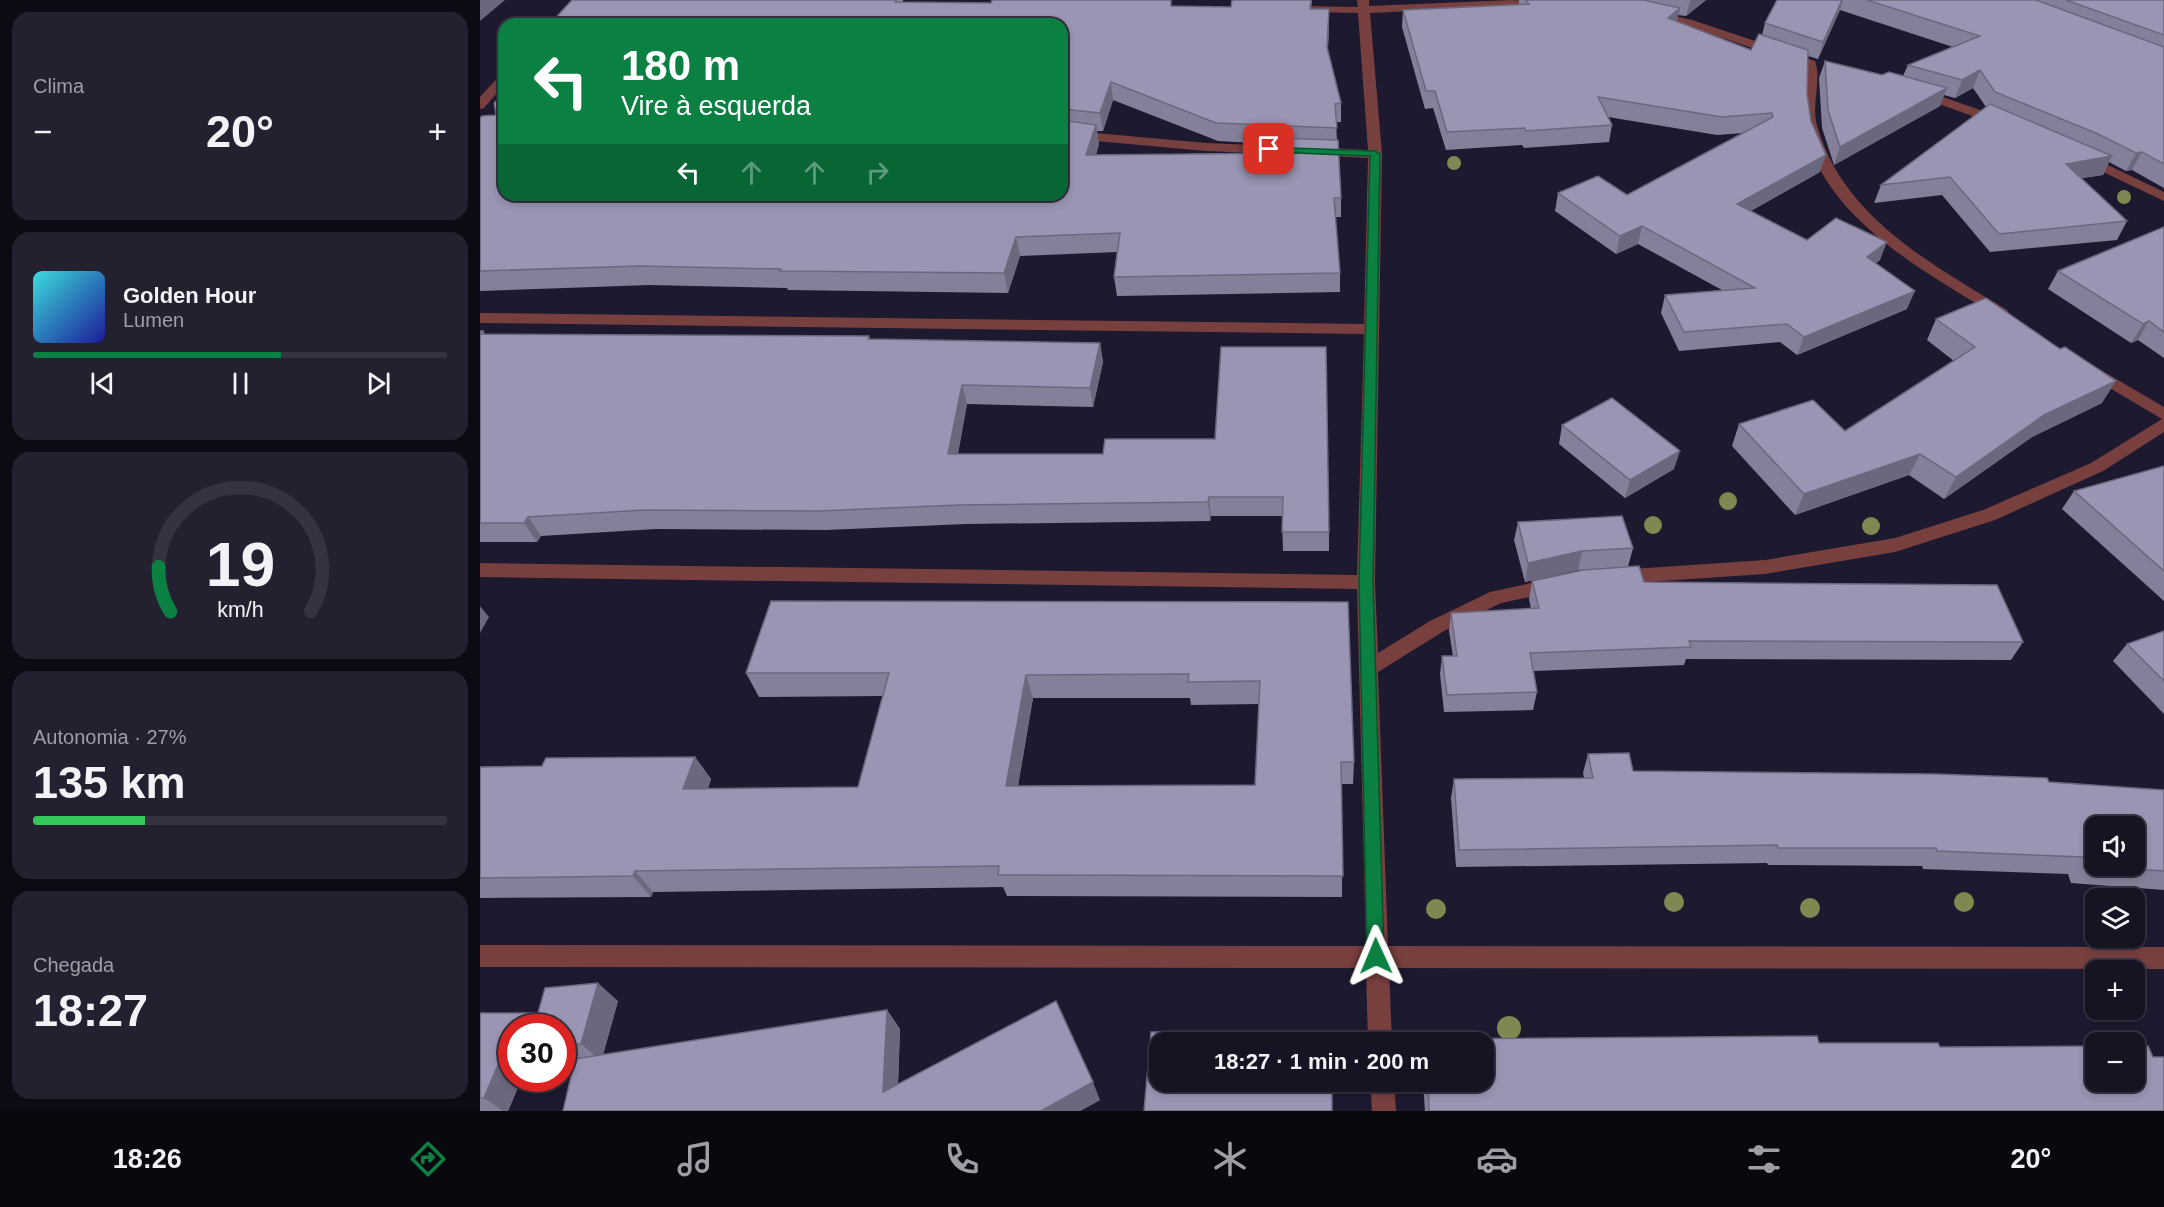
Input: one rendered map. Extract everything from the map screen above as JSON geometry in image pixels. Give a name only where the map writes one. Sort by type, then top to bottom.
[{"type":"street","points":[[1294,9],[1364,5],[1554,2]]},
{"type":"street","points":[[1364,5],[1375,154],[1366,582],[1380,1032]]},
{"type":"street","points":[[1639,11],[1688,22],[1816,66],[1809,122],[1819,153],[1835,185],[1882,232],[2012,320]]},
{"type":"street","points":[[480,105],[498,85]]},
{"type":"street","points":[[1906,89],[1962,106],[2012,126]]},
{"type":"street","points":[[1068,135],[1206,147],[1375,154]]},
{"type":"street","points":[[2071,152],[2164,197]]},
{"type":"street","points":[[480,318],[1370,328]]},
{"type":"street","points":[[2082,364],[2164,414]]},
{"type":"street","points":[[1602,578],[1764,567],[1895,545],[1989,515],[2097,467],[2164,424]]},
{"type":"street","points":[[480,570],[1366,582]]},
{"type":"street","points":[[1368,669],[1437,626],[1497,597],[1567,582]]},
{"type":"street","points":[[480,956],[2164,958]]},
{"type":"street","points":[[1383,1092],[1384,1111]]},
{"type":"building","points":[[572,0],[896,0],[895,2],[991,3],[992,0],[1171,0],[1171,6],[1231,7],[1232,0],[1311,0],[1310,9],[1329,9],[1327,47],[1341,103],[1335,104],[1337,128],[1216,123],[1111,82],[1100,113],[1068,110],[1068,18],[556,18]]},
{"type":"building","points":[[1526,0],[1643,0],[1680,8],[1668,18],[1751,50],[1759,34],[1808,50],[1807,94],[1811,121],[1826,155],[1737,204],[1807,240],[1836,218],[1887,242],[1867,257],[1915,291],[1804,337],[1787,324],[1684,332],[1665,295],[1755,288],[1642,226],[1620,236],[1558,193],[1598,176],[1627,195],[1773,117],[1772,113],[1722,117],[1598,97],[1612,125],[1526,131],[1525,128],[1447,132],[1435,91],[1426,91],[1403,10],[1529,4]]},
{"type":"building","points":[[1777,0],[1842,0],[1823,42],[1765,23]]},
{"type":"building","points":[[1867,0],[2036,0],[2164,47],[2164,164],[2142,152],[2136,153],[2096,133],[1995,92],[1980,70],[1962,80],[1908,65],[1980,36]]},
{"type":"building","points":[[2066,0],[2164,0],[2164,35]]},
{"type":"building","points":[[1825,61],[1882,75],[1889,72],[1947,88],[1840,147],[1828,110]]},
{"type":"building","points":[[498,99],[498,201],[1068,201],[1068,121],[1096,125],[1086,155],[1294,153],[1252,137],[1338,140],[1341,198],[1334,198],[1340,273],[1114,277],[1120,233],[1016,237],[1004,273],[780,271],[781,269],[640,266],[480,271],[480,118],[496,115],[494,103]]},
{"type":"building","points":[[1990,104],[2112,156],[2066,164],[2127,221],[1999,234],[1950,177],[1881,185]]},
{"type":"building","points":[[2164,227],[2164,332],[2149,321],[2143,324],[2058,271]]},
{"type":"building","points":[[1986,298],[2060,349],[2065,347],[2116,381],[2044,415],[1956,477],[1920,454],[1804,494],[1739,424],[1813,400],[1845,431],[1975,347],[1936,319]]},
{"type":"building","points":[[480,331],[483,331],[481,334],[869,336],[868,339],[1100,343],[1090,388],[962,385],[948,454],[1103,454],[1105,439],[1215,439],[1221,347],[1326,347],[1329,532],[1282,532],[1283,497],[1209,497],[1208,502],[960,505],[818,511],[645,510],[528,517],[524,523],[480,523]]},
{"type":"building","points":[[1612,398],[1680,451],[1630,480],[1562,425]]},
{"type":"building","points":[[2164,466],[2164,571],[2074,491]]},
{"type":"building","points":[[1622,516],[1633,548],[1582,551],[1528,563],[1518,522]]},
{"type":"building","points":[[1639,566],[1644,582],[1997,585],[2023,642],[1689,641],[1691,647],[1530,653],[1537,692],[1447,695],[1442,656],[1457,656],[1451,613],[1539,608],[1532,581],[1583,570]]},
{"type":"building","points":[[771,601],[1348,602],[1354,762],[1341,762],[1343,876],[998,875],[999,866],[635,871],[633,876],[480,878],[480,767],[542,766],[546,758],[695,757],[683,789],[858,787],[889,673],[746,673]],"holes":[[[1189,674],[1188,682],[1260,681],[1255,785],[1006,786],[1026,675]]]},
{"type":"building","points":[[2164,631],[2164,681],[2127,644]]},
{"type":"building","points":[[1629,753],[1633,771],[1935,774],[2047,778],[2049,782],[2164,790],[2164,871],[2145,870],[2145,816],[2085,816],[2085,860],[2084,857],[1937,851],[1936,848],[1778,848],[1777,845],[1459,850],[1454,779],[1593,778],[1588,754]]},
{"type":"building","points":[[598,983],[581,1044],[576,1045],[576,1014],[498,1014],[498,1065],[484,1098],[480,1098],[480,1013],[538,1013],[545,988]]},
{"type":"building","points":[[1056,1001],[1093,1082],[1041,1111],[563,1111],[567,1092],[576,1092],[576,1059],[887,1010],[883,1092]]},
{"type":"building","points":[[1331,1031],[1331,1032],[1151,1032]]},
{"type":"building","points":[[1817,1036],[1819,1043],[1938,1043],[1940,1047],[2085,1046],[2085,1092],[2145,1092],[2145,1046],[2148,1046],[2153,1057],[2164,1057],[2164,1111],[1429,1111],[1428,1092],[1494,1092],[1494,1038]]},
{"type":"building","points":[[1149,1055],[1149,1092],[1332,1092],[1332,1111],[1144,1111]]},
{"type":"route","points":[[1269,149],[1375,154],[1366,582],[1376,956]]}]
